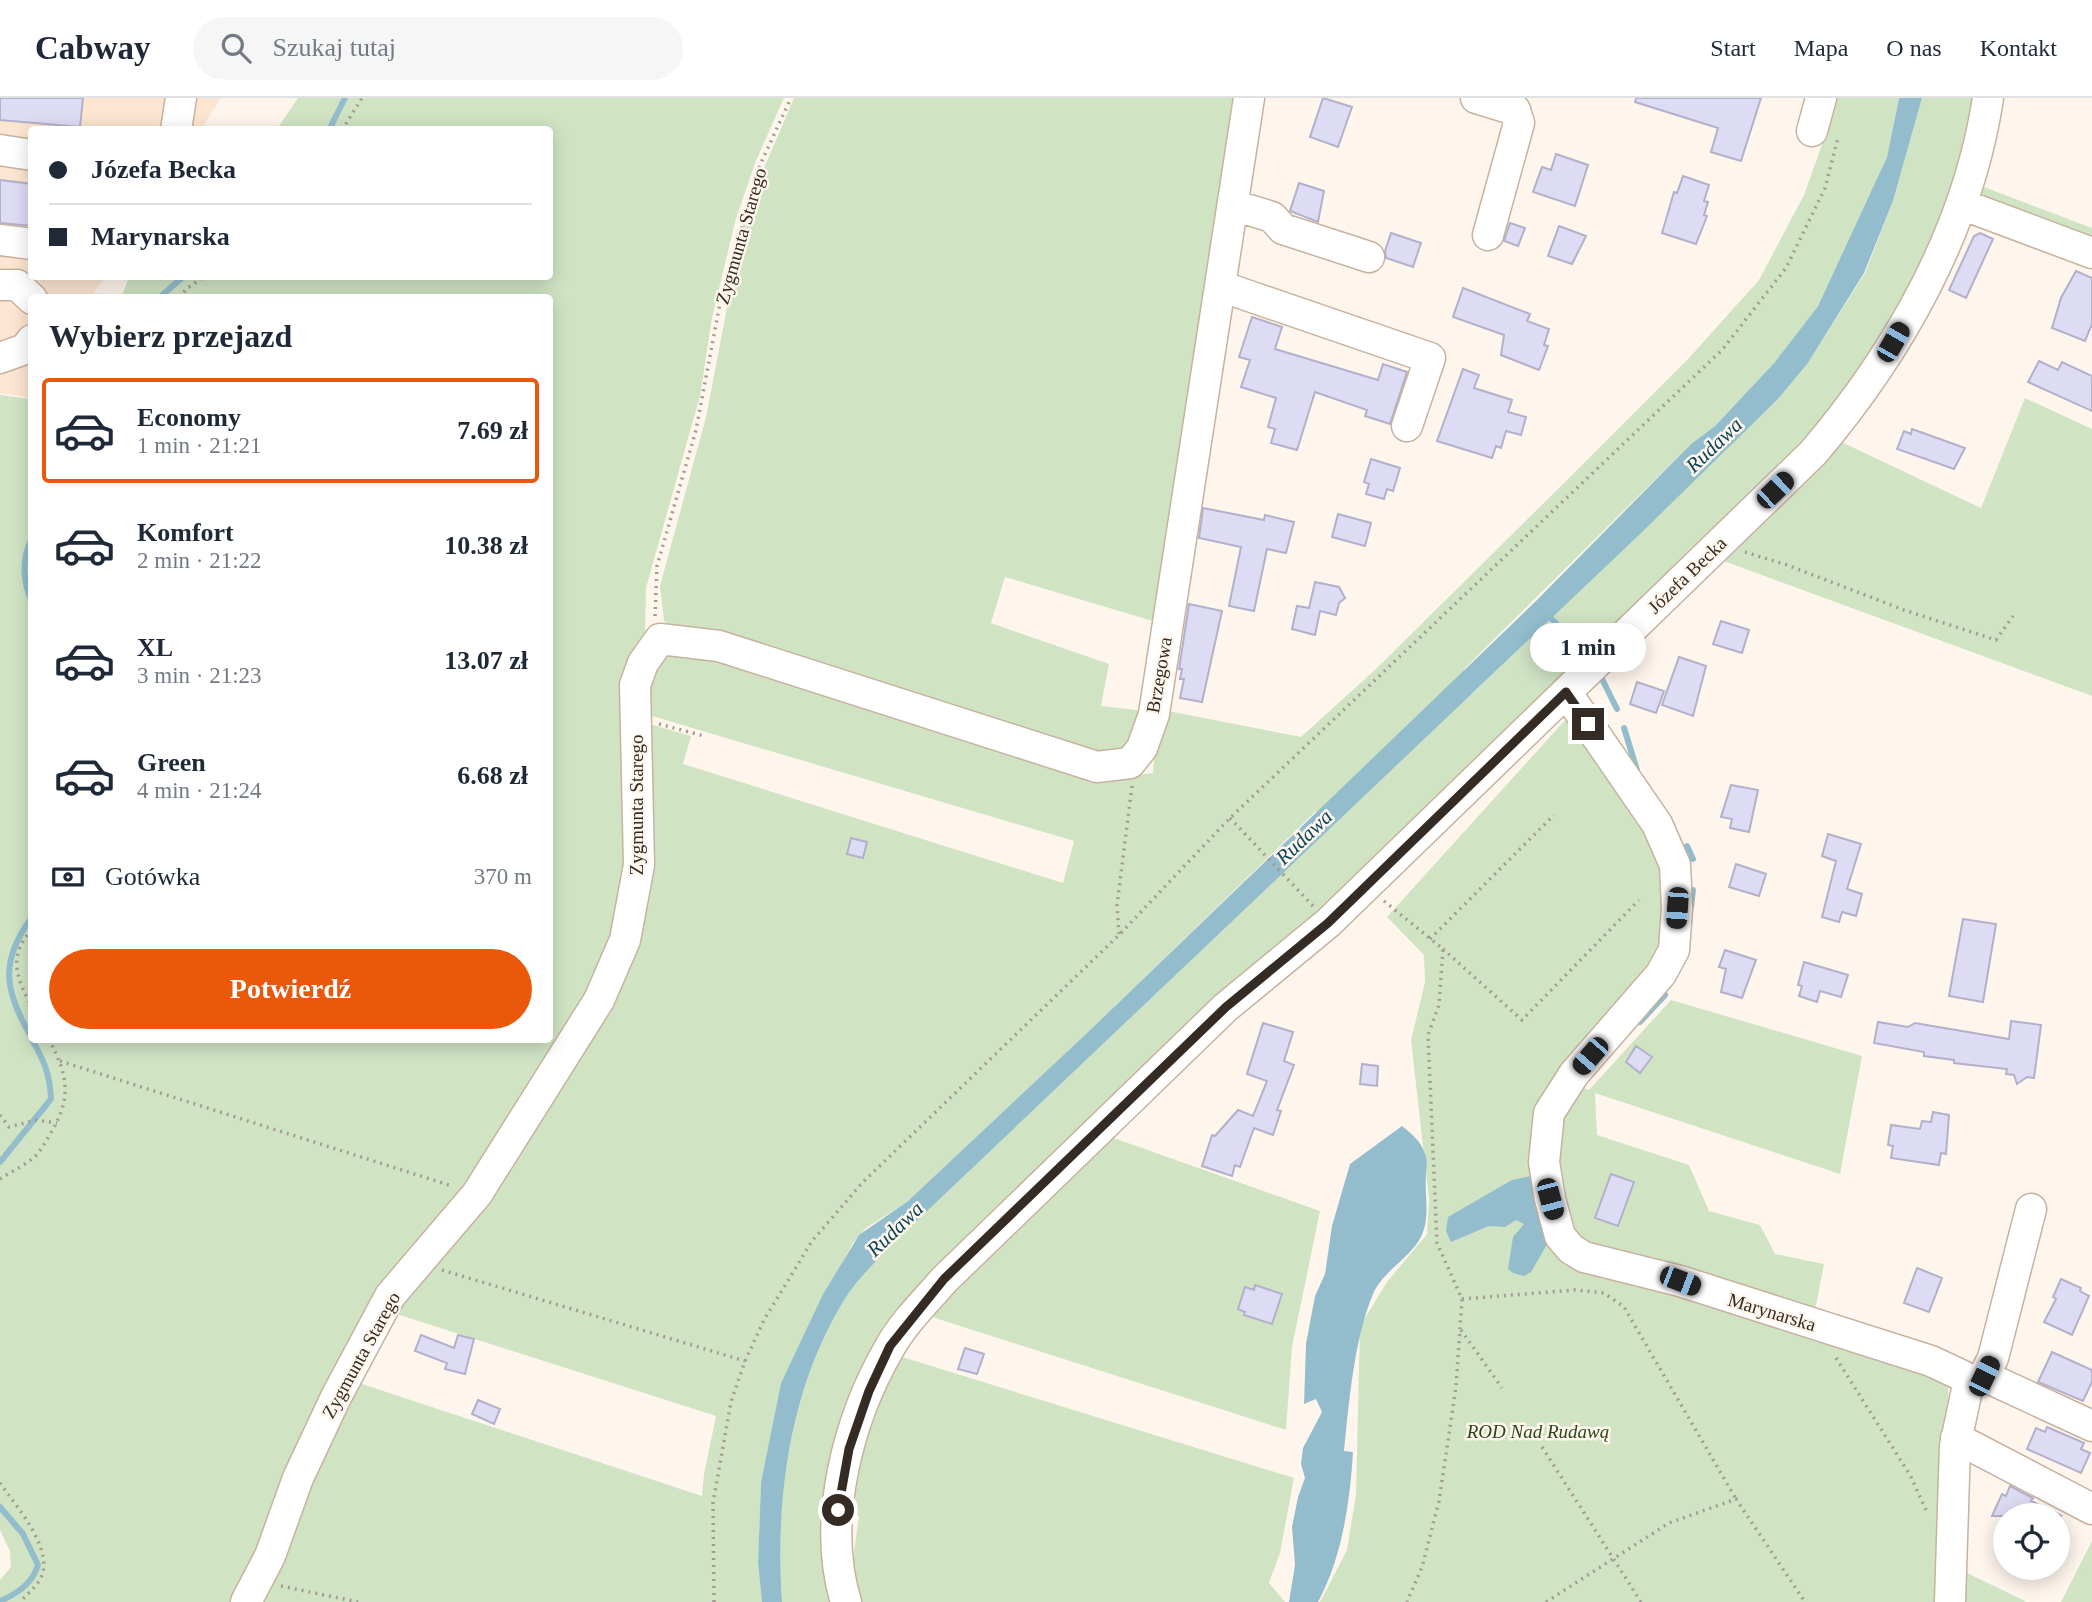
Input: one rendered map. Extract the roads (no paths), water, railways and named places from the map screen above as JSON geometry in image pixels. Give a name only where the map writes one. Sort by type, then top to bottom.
[{"type":"street","points":[[177,126],[181,98]]},
{"type":"street","name":"Brzegowa","points":[[660,639],[719,646],[1097,767],[1130,763],[1142,748],[1154,714],[1249,98]]},
{"type":"street","points":[[1476,98],[1515,110],[1519,123],[1488,235]]},
{"type":"street","points":[[1821,98],[1825,134]]},
{"type":"street","name":"Józefa Becka","points":[[846,1602],[838,1553],[840,1496],[859,1418],[890,1346],[944,1279],[1196,1035],[1328,923],[1813,453],[1874,375],[1924,290],[1950,237],[1961,204],[1983,133],[1988,98]]},
{"type":"street","points":[[0,150],[28,154]]},
{"type":"street","points":[[1961,204],[2092,253]]},
{"type":"street","points":[[1233,205],[1272,217],[1283,229],[1369,257]]},
{"type":"street","points":[[0,240],[28,244]]},
{"type":"street","points":[[0,285],[18,285],[28,295]]},
{"type":"street","points":[[1220,286],[1430,358],[1407,426]]},
{"type":"street","points":[[0,358],[25,349],[28,345]]},
{"type":"street","name":"Zygmunta Starego","points":[[251,1593],[270,1556],[299,1478],[341,1385],[390,1296],[477,1194],[599,1000],[625,940],[639,865],[635,685],[643,663],[660,639]]},
{"type":"street","name":"Marynarska","points":[[1566,692],[1657,824],[1675,864],[1677,908],[1674,950],[1661,974],[1574,1074],[1549,1113],[1544,1163],[1560,1236],[1571,1249],[1584,1257],[1680,1281],[1931,1361],[2092,1426]]},
{"type":"street","points":[[1950,1602],[1956,1438],[1976,1380],[1993,1358],[2031,1209]]},
{"type":"street","points":[[1956,1438],[2092,1509]]},
{"type":"water","name":"Rudawa","points":[[1899,98],[1922,98],[1893,201],[1864,273],[1808,363],[1778,399],[1639,535],[886,1250],[852,1288],[828,1329],[812,1365],[791,1442],[781,1522],[782,1602],[762,1602],[758,1563],[761,1482],[781,1383],[822,1296],[859,1235],[908,1201],[1088,1032],[1535,602],[1691,444],[1715,426],[1775,362],[1818,306],[1887,157]]},
{"type":"water","points":[[1402,1126],[1419,1142],[1426,1157],[1425,1226],[1413,1249],[1377,1287],[1361,1331],[1353,1371],[1344,1451],[1353,1452],[1350,1490],[1333,1567],[1318,1602],[1289,1602],[1295,1565],[1292,1527],[1305,1478],[1301,1464],[1303,1448],[1322,1412],[1316,1399],[1304,1404],[1306,1344],[1315,1296],[1325,1274],[1332,1226],[1350,1164]]},
{"type":"water","points":[[1537,1175],[1549,1241],[1531,1272],[1524,1276],[1508,1269],[1513,1237],[1524,1224],[1516,1220],[1505,1227],[1489,1226],[1451,1242],[1446,1231],[1448,1217],[1512,1180]]},
{"type":"waterway","points":[[331,126],[345,98]]},
{"type":"waterway","points":[[164,294],[179,280]]},
{"type":"waterway","points":[[28,546],[24,570],[28,590]]},
{"type":"waterway","points":[[1547,614],[1572,640]]},
{"type":"waterway","points":[[1599,673],[1617,709]]},
{"type":"waterway","points":[[1624,728],[1637,770]]},
{"type":"waterway","points":[[1687,846],[1693,859]]},
{"type":"waterway","points":[[1691,907],[1693,890]]},
{"type":"waterway","points":[[28,923],[14,947],[9,976],[15,1005],[28,1031]]},
{"type":"waterway","points":[[1640,1022],[1665,995]]},
{"type":"waterway","points":[[0,1162],[51,1099],[46,1068],[34,1043]]},
{"type":"waterway","points":[[0,1507],[23,1534],[38,1565],[23,1587],[0,1601]]},
{"type":"park label","name":"ROD Nad Rudawą","points":[[1538,1431]]}]
